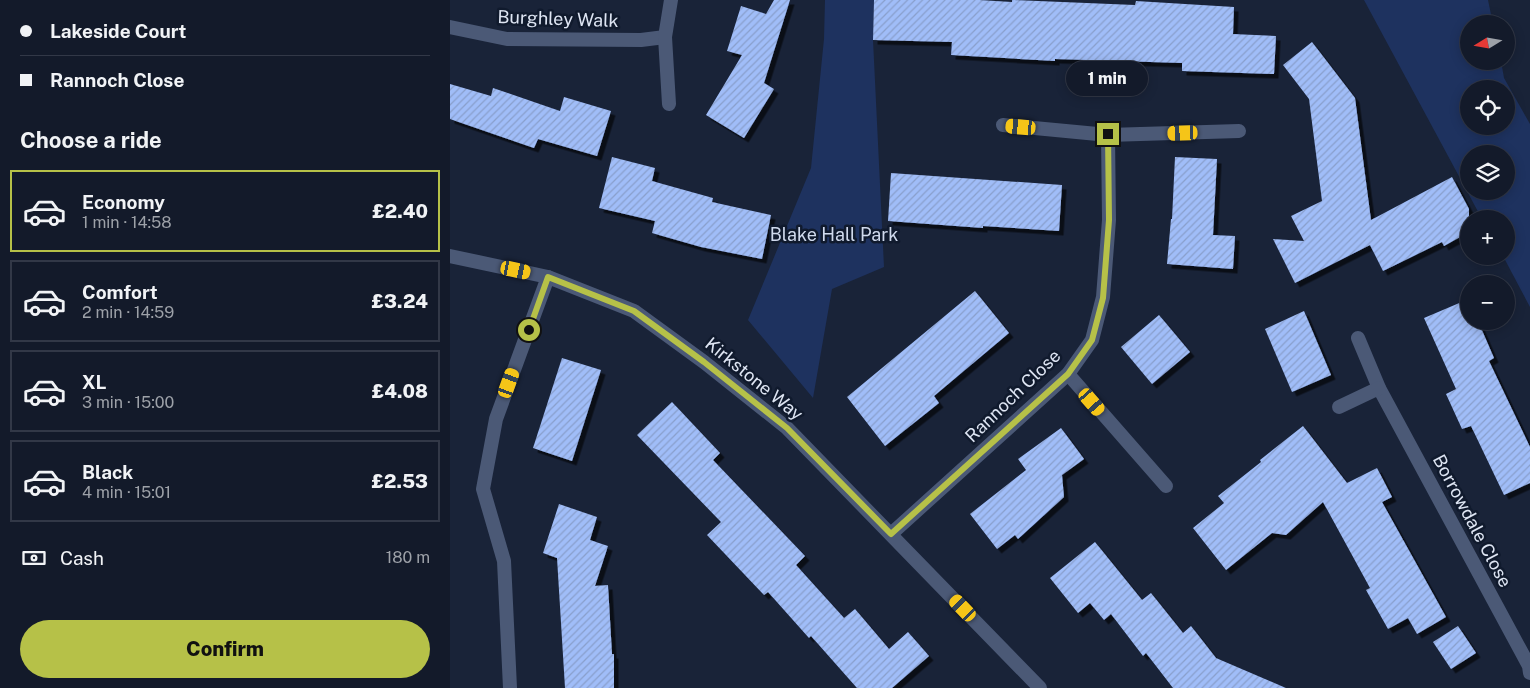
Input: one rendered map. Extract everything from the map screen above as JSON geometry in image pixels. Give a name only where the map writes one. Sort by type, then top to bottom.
[{"type":"street","points":[[669,104],[665,36],[671,0]]},
{"type":"street","name":"Burghley Walk","points":[[450,27],[507,39],[641,40],[665,36]]},
{"type":"street","points":[[1004,125],[1108,134],[1239,132]]},
{"type":"street","name":"Rannoch Close","points":[[891,534],[1068,374],[1092,340],[1103,298],[1109,220],[1108,134]]},
{"type":"street","name":"Kirkstone Way","points":[[450,256],[548,277],[634,311],[704,362],[787,428],[1040,688]]},
{"type":"street","points":[[510,688],[504,560],[483,489],[496,419],[548,277]]},
{"type":"street","name":"Borrowdale Close","points":[[1358,338],[1379,388],[1529,666],[1530,673]]},
{"type":"street","points":[[1068,374],[1166,486]]},
{"type":"street","points":[[1339,407],[1379,388]]},
{"type":"green space","name":"Blake Hall Park","points":[[825,0],[874,0],[873,40],[884,267],[832,289],[813,398],[748,320],[811,168],[824,39]]},
{"type":"green space","points":[[1364,0],[1488,0],[1491,15],[1460,15],[1460,70],[1503,70],[1505,80],[1460,80],[1460,135],[1515,135],[1515,97],[1530,124],[1530,307],[1515,279],[1515,275],[1513,275],[1508,265],[1515,265],[1515,210],[1477,210],[1472,200],[1515,200],[1515,145],[1460,145],[1460,178]]},
{"type":"building","points":[[774,0],[790,0],[764,83],[774,89],[744,138],[706,115],[742,55],[727,51],[741,6],[766,14]]},
{"type":"building","points":[[874,0],[979,0],[1012,2],[1014,0],[1135,5],[1136,1],[1234,7],[1233,34],[1276,36],[1274,74],[1182,71],[1182,63],[1055,59],[1055,61],[951,55],[952,42],[873,40]]},
{"type":"building","points":[[1312,42],[1355,98],[1371,220],[1452,177],[1460,192],[1460,200],[1464,200],[1469,209],[1460,210],[1460,237],[1444,246],[1442,242],[1383,271],[1370,245],[1295,283],[1273,239],[1304,241],[1291,216],[1322,201],[1309,99],[1283,65]]},
{"type":"building","points":[[450,84],[491,96],[493,88],[560,111],[564,97],[611,111],[597,156],[538,139],[534,148],[450,119]]},
{"type":"building","points":[[612,157],[655,168],[652,181],[713,198],[712,202],[771,215],[762,259],[701,247],[652,233],[655,221],[599,208]]},
{"type":"building","points":[[1175,157],[1217,159],[1213,235],[1235,236],[1233,269],[1167,264],[1172,219]]},
{"type":"building","points":[[891,173],[1062,185],[1059,231],[888,221]]},
{"type":"building","points":[[975,291],[1009,333],[934,396],[939,403],[885,446],[847,397]]},
{"type":"building","points":[[1460,303],[1460,330],[1482,330],[1494,358],[1489,361],[1530,447],[1530,483],[1504,495],[1471,426],[1462,429],[1446,394],[1456,389],[1424,318]]},
{"type":"building","points":[[1304,311],[1331,375],[1292,392],[1265,329]]},
{"type":"building","points":[[1159,315],[1190,352],[1152,384],[1121,347]]},
{"type":"building","points":[[562,358],[601,370],[572,461],[533,448]]},
{"type":"building","points":[[672,402],[720,453],[713,460],[805,556],[796,565],[844,618],[855,609],[889,649],[908,632],[929,656],[892,688],[857,688],[811,636],[809,638],[768,592],[764,595],[707,535],[721,522],[637,435]]},
{"type":"building","points":[[1303,426],[1347,483],[1377,468],[1392,497],[1382,502],[1446,617],[1417,634],[1408,618],[1388,629],[1366,590],[1370,588],[1323,502],[1286,535],[1272,533],[1226,570],[1193,528],[1224,503],[1218,496]]},
{"type":"building","points":[[1061,428],[1084,459],[1062,475],[1064,497],[1018,539],[1015,535],[997,549],[970,514],[1026,470],[1018,459]]},
{"type":"building","points":[[559,504],[597,517],[590,540],[608,546],[595,586],[608,585],[612,654],[614,654],[614,688],[565,688],[557,558],[543,553]]},
{"type":"building","points":[[1095,542],[1142,600],[1151,593],[1183,633],[1191,626],[1216,658],[1286,688],[1173,688],[1146,653],[1143,656],[1111,614],[1104,620],[1090,603],[1078,613],[1050,578]]},
{"type":"building","points":[[1458,626],[1476,653],[1451,669],[1433,642]]},
{"type":"route","points":[[529,330],[548,277],[634,311],[704,362],[787,428],[891,534],[1068,374],[1092,340],[1103,298],[1109,220],[1108,134]]}]
